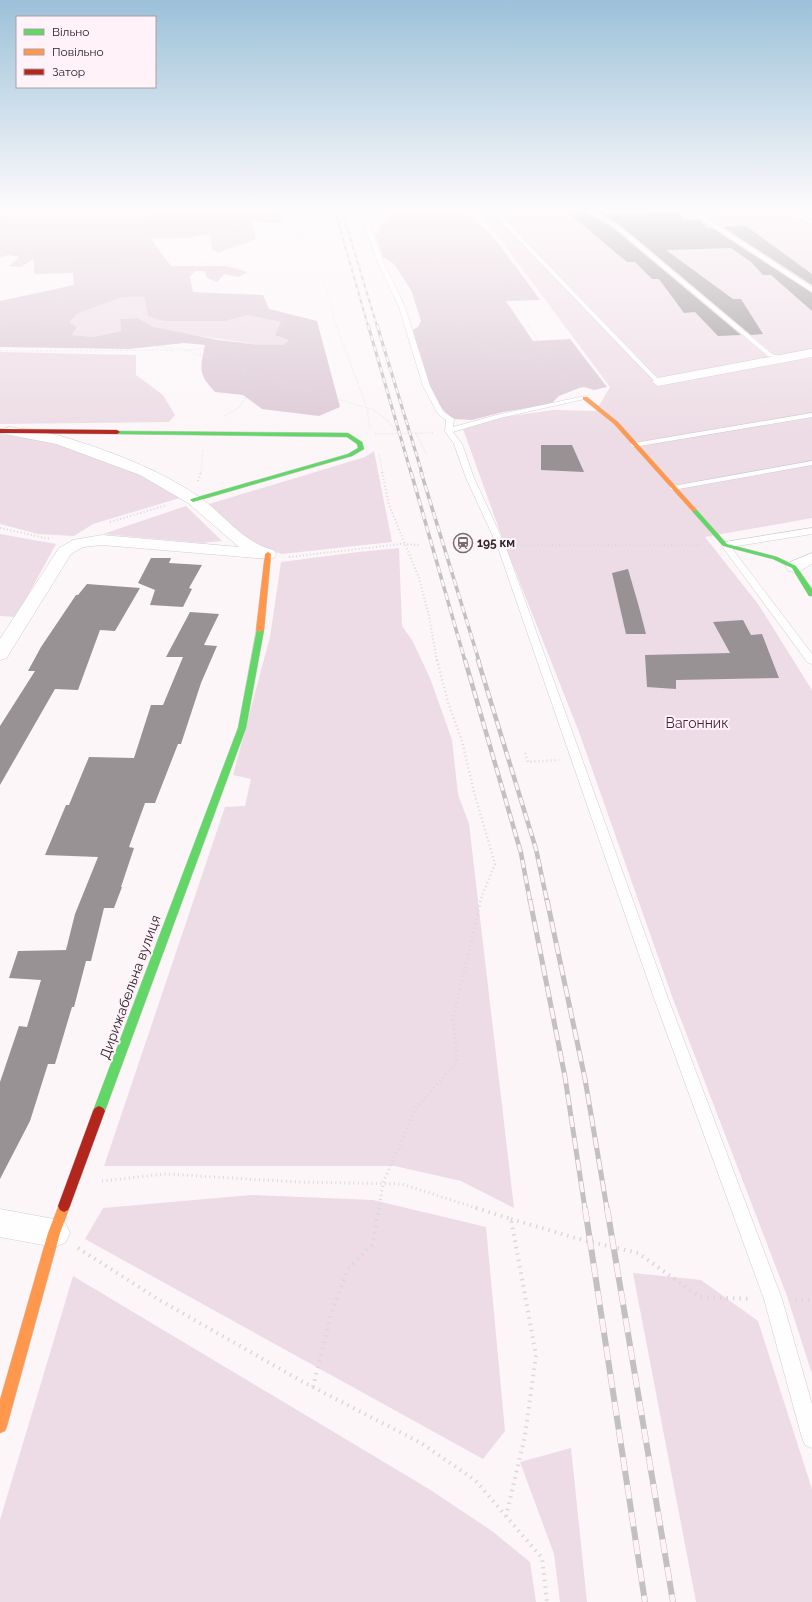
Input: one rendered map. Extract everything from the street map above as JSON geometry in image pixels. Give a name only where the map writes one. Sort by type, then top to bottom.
[{"type":"street","points":[[658,382],[812,353]]},
{"type":"street","points":[[585,398],[616,423],[672,488],[725,545],[775,558],[794,567],[812,594]]},
{"type":"street","points":[[5,431],[348,435],[360,443],[361,449],[350,455],[324,464],[268,478],[193,500]]},
{"type":"street","points":[[5,431],[59,440],[145,472],[193,500],[240,541],[268,554]]},
{"type":"street","points":[[0,654],[65,551],[79,543],[102,540],[268,554]]},
{"type":"street","name":"Дирижабельна вулиця","points":[[0,1426],[54,1233],[242,728],[259,642],[268,554]]},
{"type":"street","points":[[794,567],[812,558]]},
{"type":"street","points":[[0,620],[21,622]]},
{"type":"street","points":[[0,1223],[54,1233]]},
{"type":"lane","points":[[392,286],[402,308],[426,387],[444,416],[450,419],[449,431],[458,444],[470,478],[501,545],[662,998],[773,1299],[812,1438]]},
{"type":"lane","points":[[565,286],[658,382]]},
{"type":"lane","points":[[686,286],[770,355],[785,359]]},
{"type":"lane","points":[[449,431],[467,424],[585,398]]},
{"type":"lane","points":[[634,445],[812,415]]},
{"type":"lane","points":[[672,488],[812,463]]},
{"type":"lane","points":[[812,531],[725,545],[812,660]]},
{"type":"path","points":[[0,302],[10,302],[57,291],[71,286]]},
{"type":"path","points":[[69,330],[45,311],[47,305],[62,298],[75,286]]},
{"type":"path","points":[[0,351],[185,350],[236,346],[248,334],[240,322],[218,306],[214,286]]},
{"type":"path","points":[[325,286],[339,338],[356,376],[367,408],[371,434],[449,431]]},
{"type":"path","points":[[442,286],[444,289],[440,295],[447,310],[468,336],[484,349],[495,354],[514,359],[533,360],[544,364],[552,364]]},
{"type":"path","points":[[0,306],[21,311],[47,324]]},
{"type":"path","points":[[0,327],[21,318],[103,338],[185,350],[244,371],[374,410],[387,420],[398,433]]},
{"type":"path","points":[[528,325],[567,386],[585,398],[618,389],[658,382]]},
{"type":"path","points":[[0,528],[37,537],[79,543],[99,526],[148,510],[193,500],[195,485],[201,476],[203,446],[217,433],[214,422],[240,408],[248,390],[244,371],[236,358],[236,346]]},
{"type":"path","points":[[416,433],[427,455]]},
{"type":"path","points":[[313,1387],[330,1314],[348,1269],[373,1244],[382,1183],[416,1108],[457,1062],[453,1018],[479,904],[495,864],[474,792],[462,741],[448,702],[440,672],[429,616],[419,578],[389,505],[379,452]]},
{"type":"path","points":[[268,554],[277,558],[405,544],[420,545]]},
{"type":"path","points":[[501,545],[725,545]]},
{"type":"path","points":[[525,753],[528,762],[577,759]]},
{"type":"path","points":[[72,1185],[165,1174],[297,1182],[402,1184],[579,1239],[638,1253],[700,1297],[773,1299]]},
{"type":"path","points":[[506,1516],[525,1436],[536,1355],[511,1219]]},
{"type":"path","points":[[54,1233],[156,1298],[313,1387],[421,1444],[475,1480],[542,1558],[547,1602]]},
{"type":"green space","name":"Вагонник","points":[[535,286],[812,286],[812,518],[705,537],[758,604],[812,690],[812,1374],[787,1296],[673,999],[579,732],[503,540],[463,429],[505,417],[553,410],[596,411],[610,387]]},
{"type":"green space","points":[[123,297],[144,297],[148,316],[163,321],[226,321],[247,315],[281,322],[290,339],[283,345],[261,345],[173,332],[154,327],[137,318],[120,319],[121,331],[94,337],[72,335],[77,327],[68,322],[77,314]]},
{"type":"green space","points":[[0,352],[136,355],[136,375],[163,395],[175,415],[169,422],[0,424]]},
{"type":"green space","points":[[0,434],[51,442],[140,475],[180,498],[93,524],[74,536],[38,534],[0,524]]},
{"type":"green space","points":[[374,451],[392,542],[282,554],[266,549],[232,529],[209,504],[365,457]]},
{"type":"green space","points":[[186,506],[222,541],[201,543],[103,534]]},
{"type":"green space","points":[[0,534],[56,544],[16,617],[0,616]]},
{"type":"green space","points":[[399,548],[402,626],[412,640],[430,678],[452,740],[458,794],[469,824],[514,1208],[461,1181],[395,1166],[104,1166],[225,807],[245,806],[251,779],[233,775],[270,637],[281,562]]},
{"type":"green space","points":[[251,1195],[373,1200],[486,1227],[505,1431],[483,1459],[85,1239],[103,1208]]},
{"type":"green space","points":[[633,1273],[701,1280],[758,1321],[812,1489],[812,1602],[696,1602]]},
{"type":"green space","points":[[73,1276],[429,1489],[492,1531],[530,1562],[536,1602],[0,1602],[0,1520]]},
{"type":"green space","points":[[571,1448],[587,1602],[560,1602],[554,1554],[520,1462]]},
{"type":"shaded area","points":[[70,286],[192,286],[193,292],[263,295],[269,309],[317,321],[340,407],[319,416],[262,409],[243,395],[215,392],[203,376],[201,366],[205,345],[184,343],[129,349],[0,347],[0,301]],"holes":[[[123,297],[144,297],[148,316],[163,321],[226,321],[247,315],[281,322],[275,335],[289,340],[283,345],[261,345],[218,340],[154,327],[137,318],[120,319],[121,331],[94,337],[72,335],[77,327],[69,322],[77,314]]]},
{"type":"shaded area","points":[[408,286],[530,286],[540,300],[506,301],[533,341],[570,339],[607,387],[594,390],[584,387],[579,388],[559,396],[551,404],[503,412],[472,420],[455,419],[450,417],[439,405],[430,389],[409,332],[418,327],[421,321]]},
{"type":"building","points":[[664,286],[682,286],[741,335],[718,336],[695,312],[684,313]]},
{"type":"building","points":[[692,286],[715,286],[733,299],[741,299],[763,334],[751,335]]},
{"type":"building","points":[[783,286],[801,286],[812,293],[812,311]]},
{"type":"building","points":[[541,445],[572,445],[584,472],[541,470]]},
{"type":"building","points":[[151,558],[171,558],[169,563],[202,565],[189,588],[192,589],[183,607],[150,605],[155,590],[138,583]]},
{"type":"building","points":[[628,569],[646,634],[626,634],[612,573]]},
{"type":"building","points":[[87,584],[140,588],[115,631],[100,630],[78,690],[55,689],[0,785],[0,726],[35,671],[28,671],[41,647],[76,595],[78,595]]},
{"type":"building","points":[[190,612],[219,614],[204,645],[217,646],[201,683],[181,744],[178,744],[155,803],[145,803],[129,847],[134,848],[114,908],[104,908],[91,961],[86,961],[74,1007],[72,1007],[55,1064],[48,1064],[30,1121],[0,1179],[0,1082],[19,1026],[27,1027],[41,980],[9,978],[18,951],[66,950],[75,914],[98,857],[45,855],[66,805],[69,805],[89,757],[134,758],[151,705],[163,705],[183,657],[166,657]]},
{"type":"building","points":[[743,620],[751,635],[762,634],[779,678],[676,680],[676,689],[647,687],[645,655],[730,653],[713,622]]},
{"type":"railway","points":[[356,286],[368,326]]},
{"type":"railway","points":[[365,286],[377,326]]},
{"type":"railway","points":[[368,325],[411,473]]},
{"type":"railway","points":[[377,325],[422,473]]},
{"type":"railway","points":[[411,472],[465,661]]},
{"type":"railway","points":[[421,472],[479,661]]},
{"type":"railway","points":[[465,660],[521,853],[530,901]]},
{"type":"railway","points":[[478,660],[536,849],[547,901]]},
{"type":"railway","points":[[530,900],[565,1077],[585,1209]]},
{"type":"railway","points":[[547,900],[585,1079],[607,1209]]},
{"type":"railway","points":[[585,1208],[645,1602]]},
{"type":"railway","points":[[607,1208],[673,1602]]},
{"type":"traffic: fast","points":[[117,432],[348,435],[360,443],[361,449],[350,455],[193,500]]},
{"type":"traffic: fast","points":[[694,510],[725,545],[775,558],[794,567],[812,594]]},
{"type":"traffic: fast","points":[[99,1111],[242,728],[260,630]]},
{"type":"traffic: slow","points":[[585,398],[616,423],[694,510]]},
{"type":"traffic: slow","points":[[260,630],[268,554]]},
{"type":"traffic: slow","points":[[0,1426],[54,1233],[64,1206]]},
{"type":"traffic: jam","points":[[0,431],[117,432]]},
{"type":"traffic: jam","points":[[64,1206],[99,1111]]},
{"type":"place","name":"195 км","points":[[463,543]]}]
